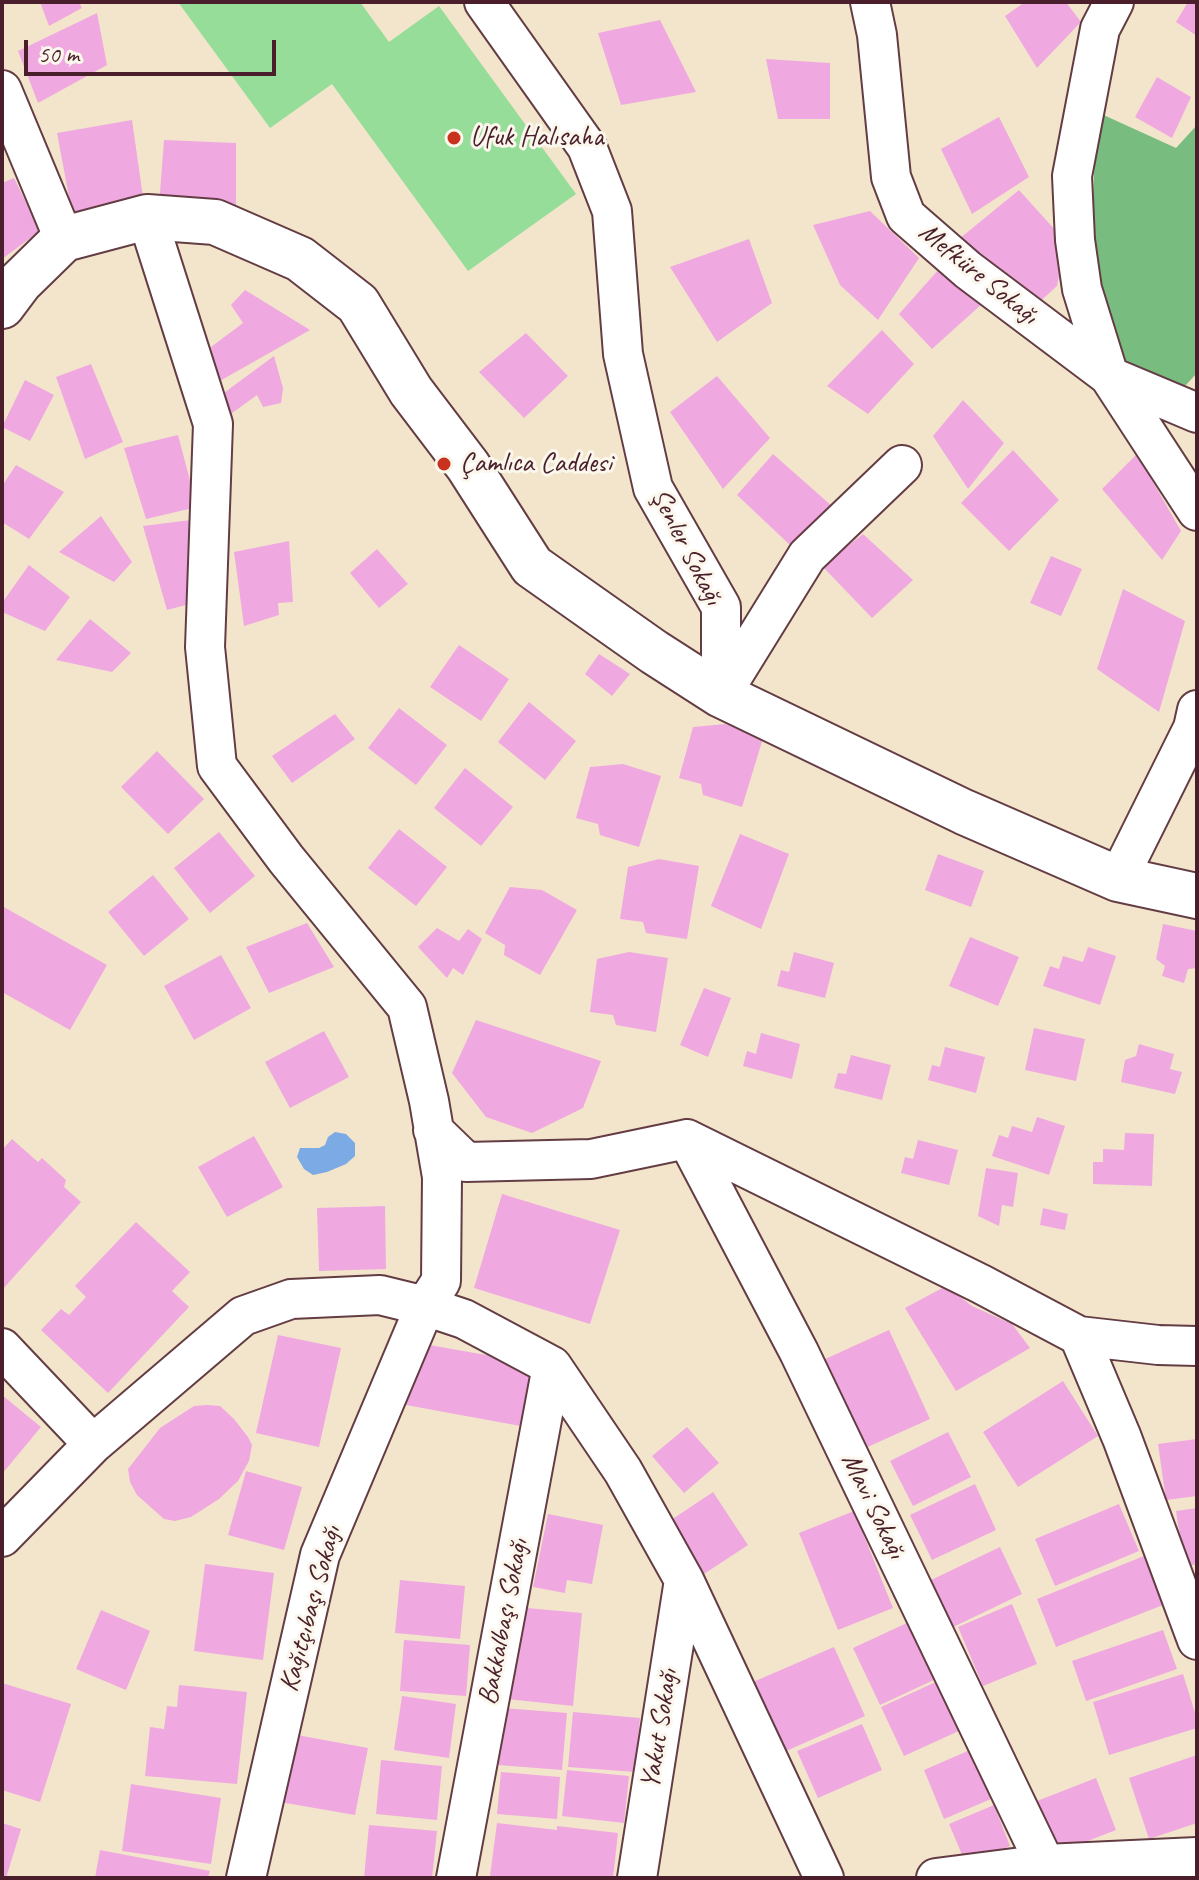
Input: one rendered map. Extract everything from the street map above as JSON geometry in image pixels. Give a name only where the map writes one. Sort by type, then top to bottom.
[{"type":"main road","points":[[2,306],[20,282],[64,239],[147,217],[215,222],[300,259],[358,304],[411,391],[468,466],[532,566],[721,695],[964,812],[1118,879],[1197,896]]},
{"type":"street","name":"Şenler Sokağı","points":[[484,2],[587,147],[612,211],[623,354],[653,488],[721,607],[721,695]]},
{"type":"street","name":"Mefküre Sokağı","points":[[870,2],[877,35],[891,177],[906,216],[968,270],[1109,376]]},
{"type":"street","points":[[1114,2],[1100,29],[1072,176],[1075,240],[1082,289],[1109,376],[1197,511]]},
{"type":"street","points":[[2,90],[64,239]]},
{"type":"street","name":"Kağıtçıbaşı Sokağı","points":[[147,217],[213,424],[205,647],[217,766],[286,859],[407,1007],[429,1101],[442,1177],[441,1281],[425,1306],[320,1555],[246,1878]]},
{"type":"street","points":[[1109,376],[1197,413]]},
{"type":"street","points":[[721,695],[807,556],[902,465]]},
{"type":"street","points":[[1118,879],[1196,722]]},
{"type":"street","points":[[433,1130],[466,1162],[591,1159],[687,1139],[981,1284],[1079,1336],[1197,1346]]},
{"type":"street","name":"Mavi Sokağı","points":[[687,1139],[799,1352],[1047,1871]]},
{"type":"street","points":[[2,1537],[93,1444],[243,1316],[291,1299],[380,1295],[464,1319],[552,1366],[623,1471],[684,1580],[824,1878]]},
{"type":"street","points":[[1079,1336],[1122,1438],[1197,1640]]},
{"type":"street","points":[[2,1348],[93,1444]]},
{"type":"street","name":"Bakkalbaşı Sokağı","points":[[456,1878],[552,1366]]},
{"type":"street","name":"Yakut Sokağı","points":[[637,1878],[684,1580]]},
{"type":"street","points":[[936,1878],[1197,1857]]},
{"type":"green space","name":"Ufuk Halısaha","points":[[178,2],[360,2],[389,42],[439,6],[576,194],[468,271],[332,84],[270,128]]},
{"type":"green space","points":[[1097,112],[1176,148],[1197,125],[1197,373],[1185,386],[1123,370],[1091,240]]},
{"type":"water","points":[[335,1132],[346,1134],[355,1143],[355,1156],[346,1164],[313,1175],[304,1169],[297,1157],[300,1148],[319,1148]]},
{"type":"building","points":[[40,2],[79,2],[82,8],[49,26]]},
{"type":"building","points":[[1025,2],[1066,2],[1081,22],[1037,68],[1005,16]]},
{"type":"building","points":[[1188,2],[1197,2],[1197,36],[1176,22]]},
{"type":"building","points":[[97,13],[107,65],[38,103],[18,51]]},
{"type":"building","points":[[660,20],[696,92],[621,105],[598,33]]},
{"type":"building","points":[[766,59],[830,63],[830,119],[778,119]]},
{"type":"building","points":[[1157,77],[1191,97],[1172,138],[1135,117]]},
{"type":"building","points":[[999,117],[1029,177],[972,214],[941,149]]},
{"type":"building","points":[[132,120],[143,197],[72,213],[57,133]]},
{"type":"building","points":[[164,140],[236,143],[236,209],[159,206]]},
{"type":"building","points":[[14,178],[40,231],[2,259],[2,183]]},
{"type":"building","points":[[1019,190],[1066,242],[1057,286],[1034,307],[959,239]]},
{"type":"building","points":[[870,211],[919,258],[878,320],[840,285],[813,225]]},
{"type":"building","points":[[749,239],[772,303],[717,342],[670,267]]},
{"type":"building","points":[[940,268],[983,303],[932,349],[899,314]]},
{"type":"building","points":[[245,290],[310,330],[218,382],[211,347],[243,323],[231,305]]},
{"type":"building","points":[[882,330],[914,364],[868,414],[827,386]]},
{"type":"building","points":[[526,333],[568,376],[524,418],[479,372]]},
{"type":"building","points":[[274,356],[283,388],[281,403],[263,407],[257,395],[228,416],[217,398]]},
{"type":"building","points":[[91,364],[123,442],[85,459],[56,377]]},
{"type":"building","points":[[717,376],[770,438],[723,489],[670,412]]},
{"type":"building","points":[[25,380],[54,395],[30,441],[2,427]]},
{"type":"building","points":[[963,400],[1004,443],[968,489],[933,436]]},
{"type":"building","points":[[178,435],[197,507],[146,519],[124,448]]},
{"type":"building","points":[[1013,450],[1059,500],[1009,551],[961,503]]},
{"type":"building","points":[[773,454],[833,507],[791,546],[737,495]]},
{"type":"building","points":[[1137,454],[1181,531],[1162,560],[1102,489]]},
{"type":"building","points":[[16,465],[64,492],[29,539],[2,522],[2,486]]},
{"type":"building","points":[[101,516],[132,562],[114,582],[59,552]]},
{"type":"building","points":[[191,520],[201,601],[167,610],[143,526]]},
{"type":"building","points":[[863,534],[913,580],[872,618],[822,566]]},
{"type":"building","points":[[289,541],[293,602],[278,603],[279,615],[244,626],[234,552]]},
{"type":"building","points":[[377,549],[408,584],[379,608],[350,573]]},
{"type":"building","points":[[1051,556],[1082,569],[1061,616],[1030,603]]},
{"type":"building","points":[[29,565],[70,597],[45,631],[2,612],[2,603]]},
{"type":"building","points":[[1123,589],[1185,621],[1159,712],[1097,669]]},
{"type":"building","points":[[90,619],[131,653],[112,672],[56,660]]},
{"type":"building","points":[[459,645],[509,679],[481,721],[430,687]]},
{"type":"building","points":[[599,654],[630,674],[612,696],[585,674]]},
{"type":"building","points":[[529,702],[576,741],[545,780],[498,742]]},
{"type":"building","points":[[399,708],[447,745],[416,785],[368,748]]},
{"type":"building","points":[[335,714],[355,739],[292,783],[272,756]]},
{"type":"building","points":[[725,724],[764,735],[742,807],[703,795],[701,784],[679,778],[693,727]]},
{"type":"building","points":[[157,751],[204,799],[168,834],[121,787]]},
{"type":"building","points":[[623,764],[661,776],[639,847],[600,835],[598,824],[576,818],[590,767]]},
{"type":"building","points":[[465,768],[513,807],[481,846],[434,808]]},
{"type":"building","points":[[399,829],[447,867],[416,906],[368,868]]},
{"type":"building","points":[[219,832],[255,876],[210,913],[174,868]]},
{"type":"building","points":[[740,834],[789,854],[761,929],[711,906]]},
{"type":"building","points":[[938,854],[984,871],[971,907],[925,890]]},
{"type":"building","points":[[659,859],[699,866],[687,939],[646,933],[643,922],[620,919],[628,867]]},
{"type":"building","points":[[153,875],[189,919],[144,956],[108,912]]},
{"type":"building","points":[[510,887],[542,890],[577,910],[540,975],[504,955],[505,945],[485,933]]},
{"type":"building","points":[[2,906],[107,965],[70,1030],[2,992]]},
{"type":"building","points":[[307,923],[334,967],[269,993],[246,947]]},
{"type":"building","points":[[1163,924],[1197,931],[1197,968],[1188,969],[1184,983],[1162,976],[1165,966],[1156,959]]},
{"type":"building","points":[[437,928],[459,941],[468,929],[482,939],[463,975],[453,968],[447,978],[418,947]]},
{"type":"building","points":[[970,937],[1019,957],[998,1006],[949,986]]},
{"type":"building","points":[[1088,947],[1116,956],[1100,1005],[1043,986],[1050,966],[1059,969],[1063,956],[1083,962]]},
{"type":"building","points":[[629,952],[668,958],[656,1032],[616,1025],[613,1015],[590,1012],[597,959]]},
{"type":"building","points":[[794,952],[834,963],[825,998],[777,986],[781,970],[789,972]]},
{"type":"building","points":[[221,955],[251,1008],[194,1040],[164,986]]},
{"type":"building","points":[[704,988],[731,998],[708,1057],[680,1045]]},
{"type":"building","points":[[476,1020],[601,1061],[583,1108],[532,1133],[486,1117],[452,1073]]},
{"type":"building","points":[[1034,1028],[1085,1039],[1076,1081],[1025,1070]]},
{"type":"building","points":[[324,1031],[349,1077],[290,1108],[265,1062]]},
{"type":"building","points":[[761,1033],[800,1044],[792,1079],[743,1066],[747,1051],[756,1054]]},
{"type":"building","points":[[1139,1044],[1174,1054],[1170,1069],[1182,1072],[1175,1094],[1121,1082],[1125,1060],[1136,1056]]},
{"type":"building","points":[[945,1047],[985,1057],[976,1093],[928,1080],[932,1065],[940,1067]]},
{"type":"building","points":[[851,1055],[891,1065],[882,1100],[834,1088],[838,1073],[846,1074]]},
{"type":"building","points":[[1037,1117],[1065,1126],[1049,1175],[992,1156],[999,1135],[1008,1138],[1012,1126],[1032,1132]]},
{"type":"building","points":[[1125,1133],[1154,1134],[1152,1186],[1093,1184],[1093,1162],[1103,1162],[1103,1149],[1124,1150]]},
{"type":"building","points":[[254,1136],[283,1187],[227,1217],[198,1167]]},
{"type":"building","points":[[12,1139],[38,1162],[42,1158],[66,1180],[64,1187],[81,1202],[2,1290],[2,1150]]},
{"type":"building","points":[[918,1140],[958,1150],[949,1185],[901,1173],[905,1157],[913,1159]]},
{"type":"building","points":[[986,1168],[1018,1173],[1013,1207],[1002,1205],[999,1226],[978,1216]]},
{"type":"building","points":[[502,1194],[620,1230],[590,1324],[474,1288]]},
{"type":"building","points":[[385,1206],[386,1269],[319,1271],[317,1208]]},
{"type":"building","points":[[1043,1208],[1068,1214],[1065,1230],[1040,1225]]},
{"type":"building","points":[[136,1222],[190,1272],[172,1291],[189,1307],[108,1393],[41,1330],[61,1309],[69,1315],[86,1297],[75,1286]]},
{"type":"building","points":[[946,1286],[972,1306],[1012,1324],[1030,1348],[956,1391],[905,1308]]},
{"type":"building","points":[[889,1330],[930,1419],[863,1449],[823,1360]]},
{"type":"building","points":[[278,1335],[341,1348],[319,1447],[256,1433]]},
{"type":"building","points":[[418,1343],[537,1364],[526,1427],[406,1405]]},
{"type":"building","points":[[1063,1381],[1098,1436],[1018,1487],[983,1432]]},
{"type":"building","points":[[2,1395],[41,1427],[2,1474]]},
{"type":"building","points":[[194,1406],[220,1406],[248,1437],[252,1445],[249,1461],[238,1481],[219,1499],[191,1517],[175,1521],[164,1519],[137,1495],[128,1469],[160,1428]]},
{"type":"building","points":[[687,1427],[719,1463],[684,1493],[652,1456]]},
{"type":"building","points":[[948,1432],[971,1477],[913,1506],[890,1461]]},
{"type":"building","points":[[1197,1439],[1197,1496],[1166,1500],[1158,1444]]},
{"type":"building","points":[[246,1471],[302,1487],[284,1550],[228,1535]]},
{"type":"building","points":[[975,1484],[996,1530],[932,1560],[910,1515]]},
{"type":"building","points":[[713,1492],[748,1545],[704,1574],[668,1522]]},
{"type":"building","points":[[1119,1504],[1139,1551],[1055,1586],[1035,1539]]},
{"type":"building","points":[[1197,1508],[1197,1564],[1184,1567],[1176,1511]]},
{"type":"building","points":[[854,1511],[893,1608],[838,1630],[799,1533]]},
{"type":"building","points":[[548,1514],[603,1525],[592,1584],[567,1580],[565,1593],[533,1587]]},
{"type":"building","points":[[1000,1547],[1022,1594],[951,1628],[929,1581]]},
{"type":"building","points":[[1144,1556],[1163,1605],[1056,1647],[1037,1599]]},
{"type":"building","points":[[205,1564],[274,1573],[263,1660],[194,1651]]},
{"type":"building","points":[[400,1580],[465,1586],[460,1639],[395,1633]]},
{"type":"building","points":[[1012,1604],[1037,1664],[983,1686],[958,1627]]},
{"type":"building","points":[[516,1607],[582,1613],[573,1706],[507,1699]]},
{"type":"building","points":[[101,1610],[150,1631],[126,1690],[76,1669]]},
{"type":"building","points":[[909,1622],[936,1679],[880,1705],[853,1648]]},
{"type":"building","points":[[1163,1630],[1177,1669],[1086,1701],[1072,1661]]},
{"type":"building","points":[[404,1640],[470,1645],[466,1696],[400,1691]]},
{"type":"building","points":[[834,1647],[865,1716],[784,1752],[753,1682]]},
{"type":"building","points":[[1183,1674],[1197,1728],[1109,1755],[1093,1702]]},
{"type":"building","points":[[938,1681],[961,1730],[904,1756],[881,1707]]},
{"type":"building","points":[[2,1683],[71,1704],[40,1802],[2,1790]]},
{"type":"building","points":[[179,1685],[247,1692],[237,1784],[145,1776],[150,1727],[164,1729],[167,1706],[177,1707]]},
{"type":"building","points":[[402,1696],[456,1704],[449,1758],[394,1750]]},
{"type":"building","points":[[503,1708],[567,1713],[562,1770],[498,1765]]},
{"type":"building","points":[[573,1712],[640,1718],[635,1772],[568,1767]]},
{"type":"building","points":[[862,1724],[882,1770],[818,1798],[797,1751]]},
{"type":"building","points":[[286,1733],[368,1748],[355,1815],[274,1801]]},
{"type":"building","points":[[970,1750],[991,1799],[944,1819],[924,1770]]},
{"type":"building","points":[[1197,1755],[1197,1823],[1149,1839],[1129,1778]]},
{"type":"building","points":[[381,1760],[442,1766],[437,1820],[376,1814]]},
{"type":"building","points":[[567,1770],[629,1776],[624,1823],[562,1816]]},
{"type":"building","points":[[501,1772],[560,1777],[557,1819],[497,1814]]},
{"type":"building","points":[[1096,1778],[1116,1830],[1057,1853],[1037,1801]]},
{"type":"building","points":[[131,1784],[221,1798],[211,1864],[122,1851]]},
{"type":"building","points":[[994,1805],[1010,1846],[966,1864],[949,1824]]},
{"type":"building","points":[[2,1823],[21,1829],[6,1878],[2,1878]]},
{"type":"building","points":[[497,1823],[618,1833],[613,1878],[490,1876]]},
{"type":"building","points":[[369,1825],[437,1831],[432,1878],[364,1878]]},
{"type":"building","points":[[100,1850],[210,1871],[208,1878],[95,1878]]},
{"type":"place","name":"Ufuk Halısaha","points":[[454,138]]},
{"type":"place","name":"Çamlıca Caddesi","points":[[444,464]]}]
